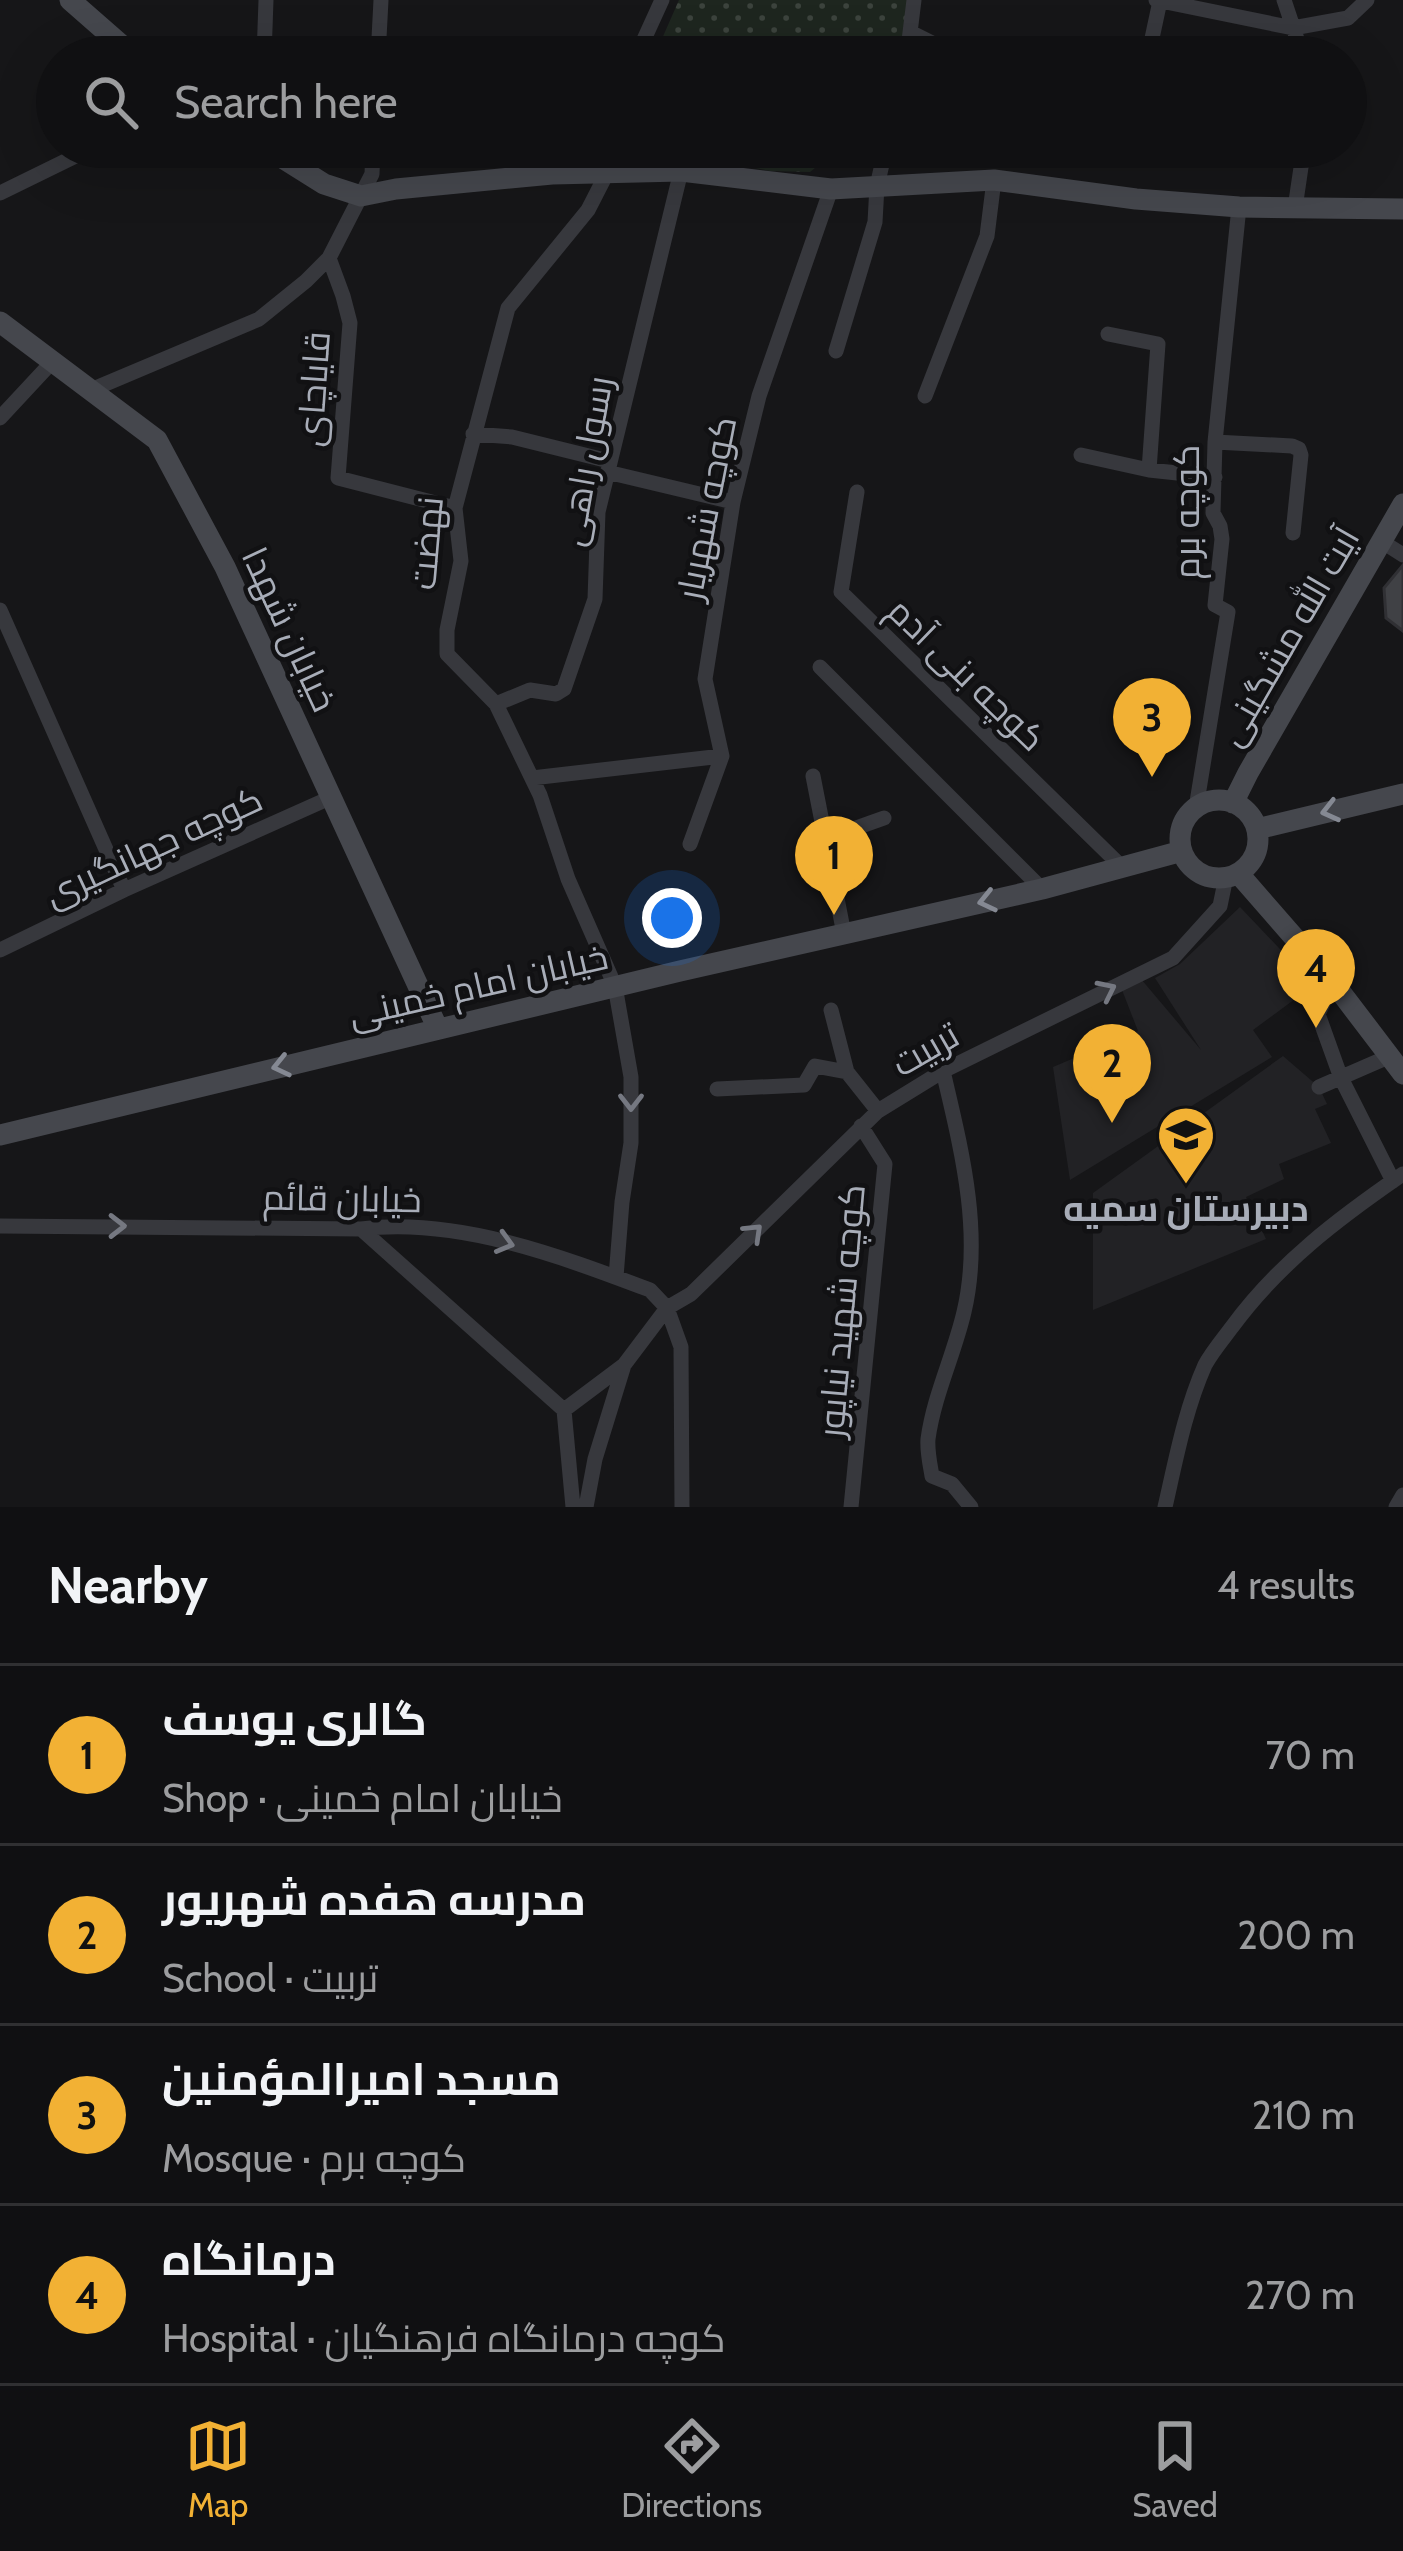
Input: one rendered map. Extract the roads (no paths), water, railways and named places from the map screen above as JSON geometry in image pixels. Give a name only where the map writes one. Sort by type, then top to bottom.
[{"type":"street","points":[[70,0],[89,7],[116,36]]},
{"type":"street","points":[[265,36],[266,0]]},
{"type":"street","points":[[378,36],[381,0]]},
{"type":"street","points":[[646,36],[662,0]]},
{"type":"street","points":[[910,36],[914,0]]},
{"type":"street","points":[[1152,36],[1158,0],[1293,28],[1348,18],[1366,0]]},
{"type":"street","points":[[1284,0],[1296,36]]},
{"type":"street","points":[[910,32],[918,36]]},
{"type":"street","points":[[0,193],[51,168]]},
{"type":"street","points":[[298,168],[324,184],[361,196],[608,171],[681,171],[831,189],[994,180],[1239,207],[1403,209]]},
{"type":"street","points":[[92,390],[260,319],[329,258],[372,168]]},
{"type":"street","points":[[836,350],[875,222],[881,168]]},
{"type":"street","points":[[1295,208],[1301,168]]},
{"type":"street","name":"نهضت","points":[[608,171],[588,210],[508,308],[455,508],[461,561],[447,654],[496,704],[532,778],[568,879],[615,986],[632,1099],[632,1143],[616,1277]]},
{"type":"street","name":"رسول راهی","points":[[496,704],[530,690],[556,694],[564,689],[595,599],[598,512],[681,171]]},
{"type":"street","points":[[925,396],[987,236],[994,180]]},
{"type":"street","name":"کوچه شهریار","points":[[722,756],[705,679],[733,502],[759,396],[831,189]]},
{"type":"street","name":"کوچه برم","points":[[1196,808],[1228,612],[1215,605],[1222,538],[1213,513],[1215,442],[1239,207]]},
{"type":"street","name":"قایاچای","points":[[329,258],[350,323],[338,478],[455,508]]},
{"type":"street","name":"خیابان شهدا","points":[[0,322],[157,440],[225,567],[438,1029]]},
{"type":"street","points":[[1108,334],[1159,344],[1148,470]]},
{"type":"street","points":[[0,418],[53,361]]},
{"type":"street","points":[[473,434],[512,437],[733,502]]},
{"type":"street","points":[[1215,442],[1299,449],[1293,533]]},
{"type":"street","points":[[1082,455],[1148,470],[1215,477]]},
{"type":"street","name":"کوچه بنی آدم","points":[[856,492],[841,592],[1123,868]]},
{"type":"street","name":"آیت الله مشگینی","points":[[1233,803],[1403,504]]},
{"type":"street","points":[[1382,541],[1403,555]]},
{"type":"street","points":[[0,610],[124,890]]},
{"type":"street","points":[[820,667],[1042,889]]},
{"type":"street","points":[[532,778],[722,756],[690,844]]},
{"type":"street","points":[[813,776],[844,934]]},
{"type":"street","points":[[1257,829],[1403,794]]},
{"type":"street","name":"کوچه جهانگیری","points":[[0,950],[332,797]]},
{"type":"street","points":[[1209,800],[1233,803],[1252,818],[1257,829],[1254,856],[1232,875],[1209,877],[1188,863],[1180,839],[1182,825],[1209,800]]},
{"type":"street","points":[[825,838],[884,818]]},
{"type":"street","name":"خیابان امام خمینی","points":[[0,1136],[615,986],[1042,889],[1182,851]]},
{"type":"street","points":[[1232,875],[1333,982],[1396,1066],[1319,1087]]},
{"type":"street","name":"تربیت","points":[[624,1365],[667,1308],[691,1294],[878,1111],[943,1071],[1173,958],[1220,906],[1232,875]]},
{"type":"street","points":[[1165,1507],[1182,1432],[1207,1362],[1250,1302],[1297,1253],[1398,1178],[1341,1078],[1318,1014],[1333,982]]},
{"type":"street","points":[[831,1010],[847,1072],[878,1111]]},
{"type":"street","points":[[717,1089],[804,1084],[815,1066],[847,1072]]},
{"type":"street","points":[[943,1071],[965,1169],[971,1256],[965,1310],[928,1443],[932,1476],[952,1484],[971,1507]]},
{"type":"street","name":"کوچه شهید نیاپور","points":[[851,1507],[885,1164],[862,1126]]},
{"type":"street","name":"خیابان قائم","points":[[0,1226],[391,1226],[465,1232],[616,1277],[650,1290],[667,1308]]},
{"type":"street","points":[[361,1229],[564,1410],[573,1507]]},
{"type":"street","points":[[667,1308],[681,1347],[682,1507]]},
{"type":"street","points":[[564,1410],[624,1365]]},
{"type":"street","points":[[586,1507],[595,1459],[624,1365]]},
{"type":"street","points":[[1396,1507],[1403,1496]]},
{"type":"place","name":"مسجد امیرالمؤمنین","points":[[1152,777]]},
{"type":"place","name":"گالری یوسف","points":[[834,915]]},
{"type":"place","name":"درمانگاه","points":[[1316,1028]]},
{"type":"place","name":"مدرسه هفده شهریور","points":[[1112,1123]]},
{"type":"place","name":"دبیرستان سمیه","points":[[1186,1186]]}]
